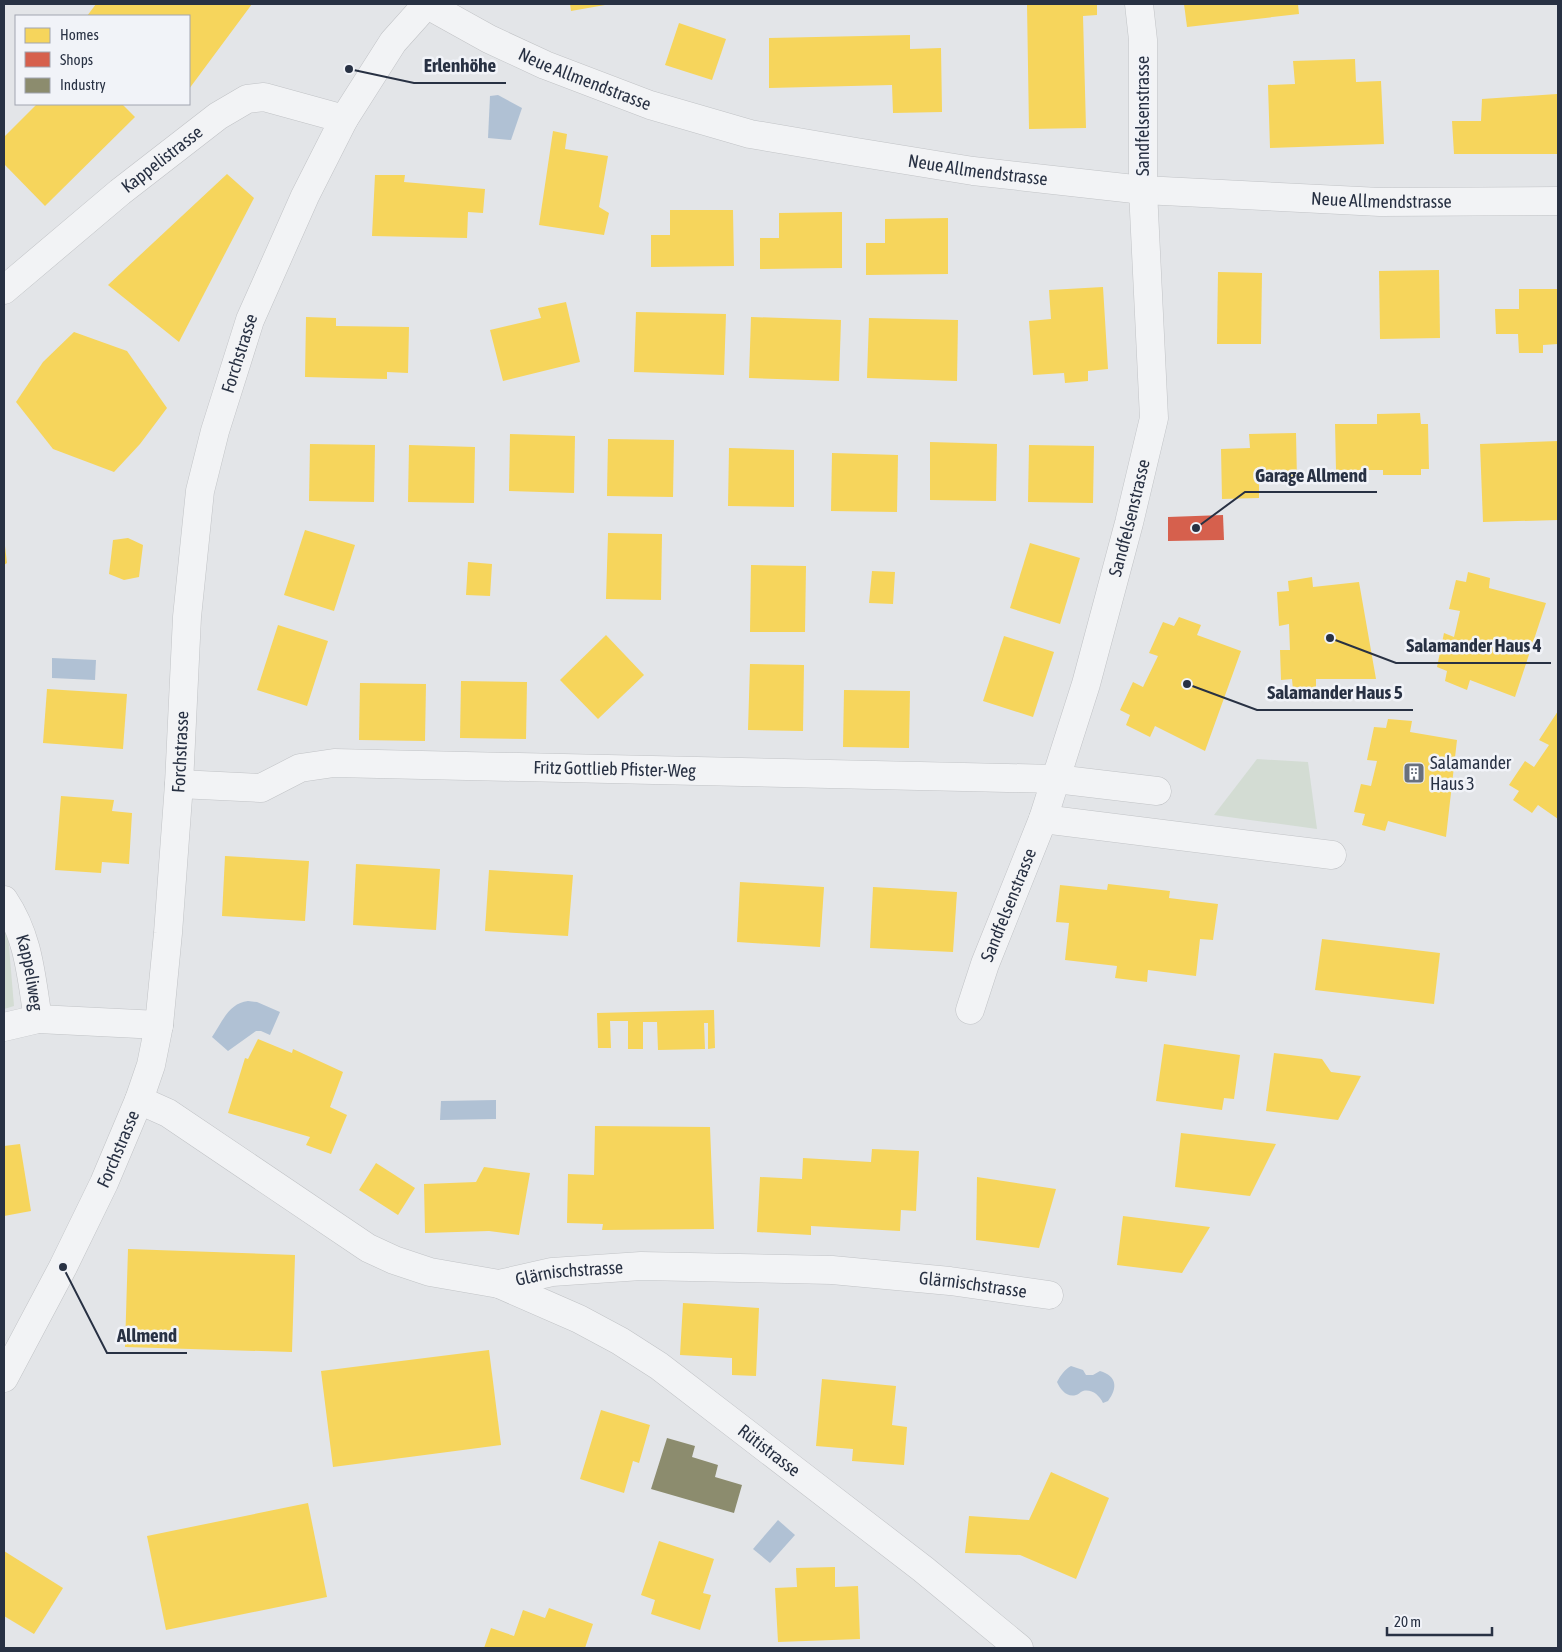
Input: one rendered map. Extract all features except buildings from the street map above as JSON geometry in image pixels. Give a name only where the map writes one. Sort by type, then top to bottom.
[{"type":"street","name":"Neue Allmendstrasse","points":[[426,4],[489,39],[545,65],[650,105],[750,134],[973,171],[1144,190],[1380,202],[1558,201]]},
{"type":"street","name":"Forchstrasse","points":[[4,1378],[63,1267],[104,1183],[139,1100],[151,1065],[159,1025],[179,784],[188,608],[200,491],[215,431],[250,320],[305,196],[344,119],[393,42],[426,4]]},
{"type":"street","name":"Sandfelsenstrasse","points":[[970,1010],[985,964],[1043,819],[1086,684],[1129,523],[1154,418],[1144,190],[1142,40],[1139,4]]},
{"type":"street","name":"Kappelistrasse","points":[[4,290],[120,192],[218,116],[247,99],[264,97],[344,119]]},
{"type":"street","name":"Fritz Gottlieb Pfister-Weg","points":[[179,784],[261,788],[300,768],[334,763],[1056,779],[1157,791]]},
{"type":"street","points":[[1043,819],[1332,855]]},
{"type":"street","name":"Kappeliweg","points":[[4,900],[23,936],[30,966],[38,1019]]},
{"type":"street","points":[[4,1027],[38,1019],[159,1025]]},
{"type":"street","name":"Glärnischstrasse","points":[[139,1100],[168,1113],[368,1248],[394,1260],[430,1272],[499,1284],[552,1272],[641,1266],[832,1270],[950,1281],[1049,1295]]},
{"type":"street","name":"Rütistrasse","points":[[499,1284],[595,1328],[620,1341],[659,1366],[923,1569],[1019,1648]]},
{"type":"shaded area","points":[[1257,759],[1308,762],[1317,829],[1214,815]]},
{"type":"shaded area","points":[[4,929],[8,935],[14,1006],[4,1009]]},
{"type":"water","points":[[498,95],[522,108],[511,140],[488,138],[490,96]]},
{"type":"water","points":[[52,658],[96,660],[95,680],[52,678]]},
{"type":"water","points":[[248,1001],[257,1002],[280,1012],[270,1035],[256,1031],[228,1051],[212,1037],[231,1009]]},
{"type":"water","points":[[496,1100],[496,1119],[440,1120],[441,1101]]},
{"type":"water","points":[[1071,1366],[1083,1370],[1086,1375],[1093,1375],[1100,1371],[1110,1376],[1113,1379],[1114,1387],[1108,1401],[1103,1403],[1097,1395],[1089,1391],[1083,1391],[1073,1396],[1064,1392],[1057,1382],[1066,1369]]},
{"type":"water","points":[[778,1520],[795,1535],[770,1563],[753,1549]]},
{"type":"place","name":"Erlenhöhe","points":[[349,69]]},
{"type":"place","name":"Garage Allmend","points":[[1196,528]]},
{"type":"place","name":"Salamander Haus 4","points":[[1330,638]]},
{"type":"place","name":"Salamander Haus 5","points":[[1187,684]]},
{"type":"place","name":"Salamander Haus 3","points":[[1414,773]]},
{"type":"place","name":"Allmend","points":[[63,1267]]}]
